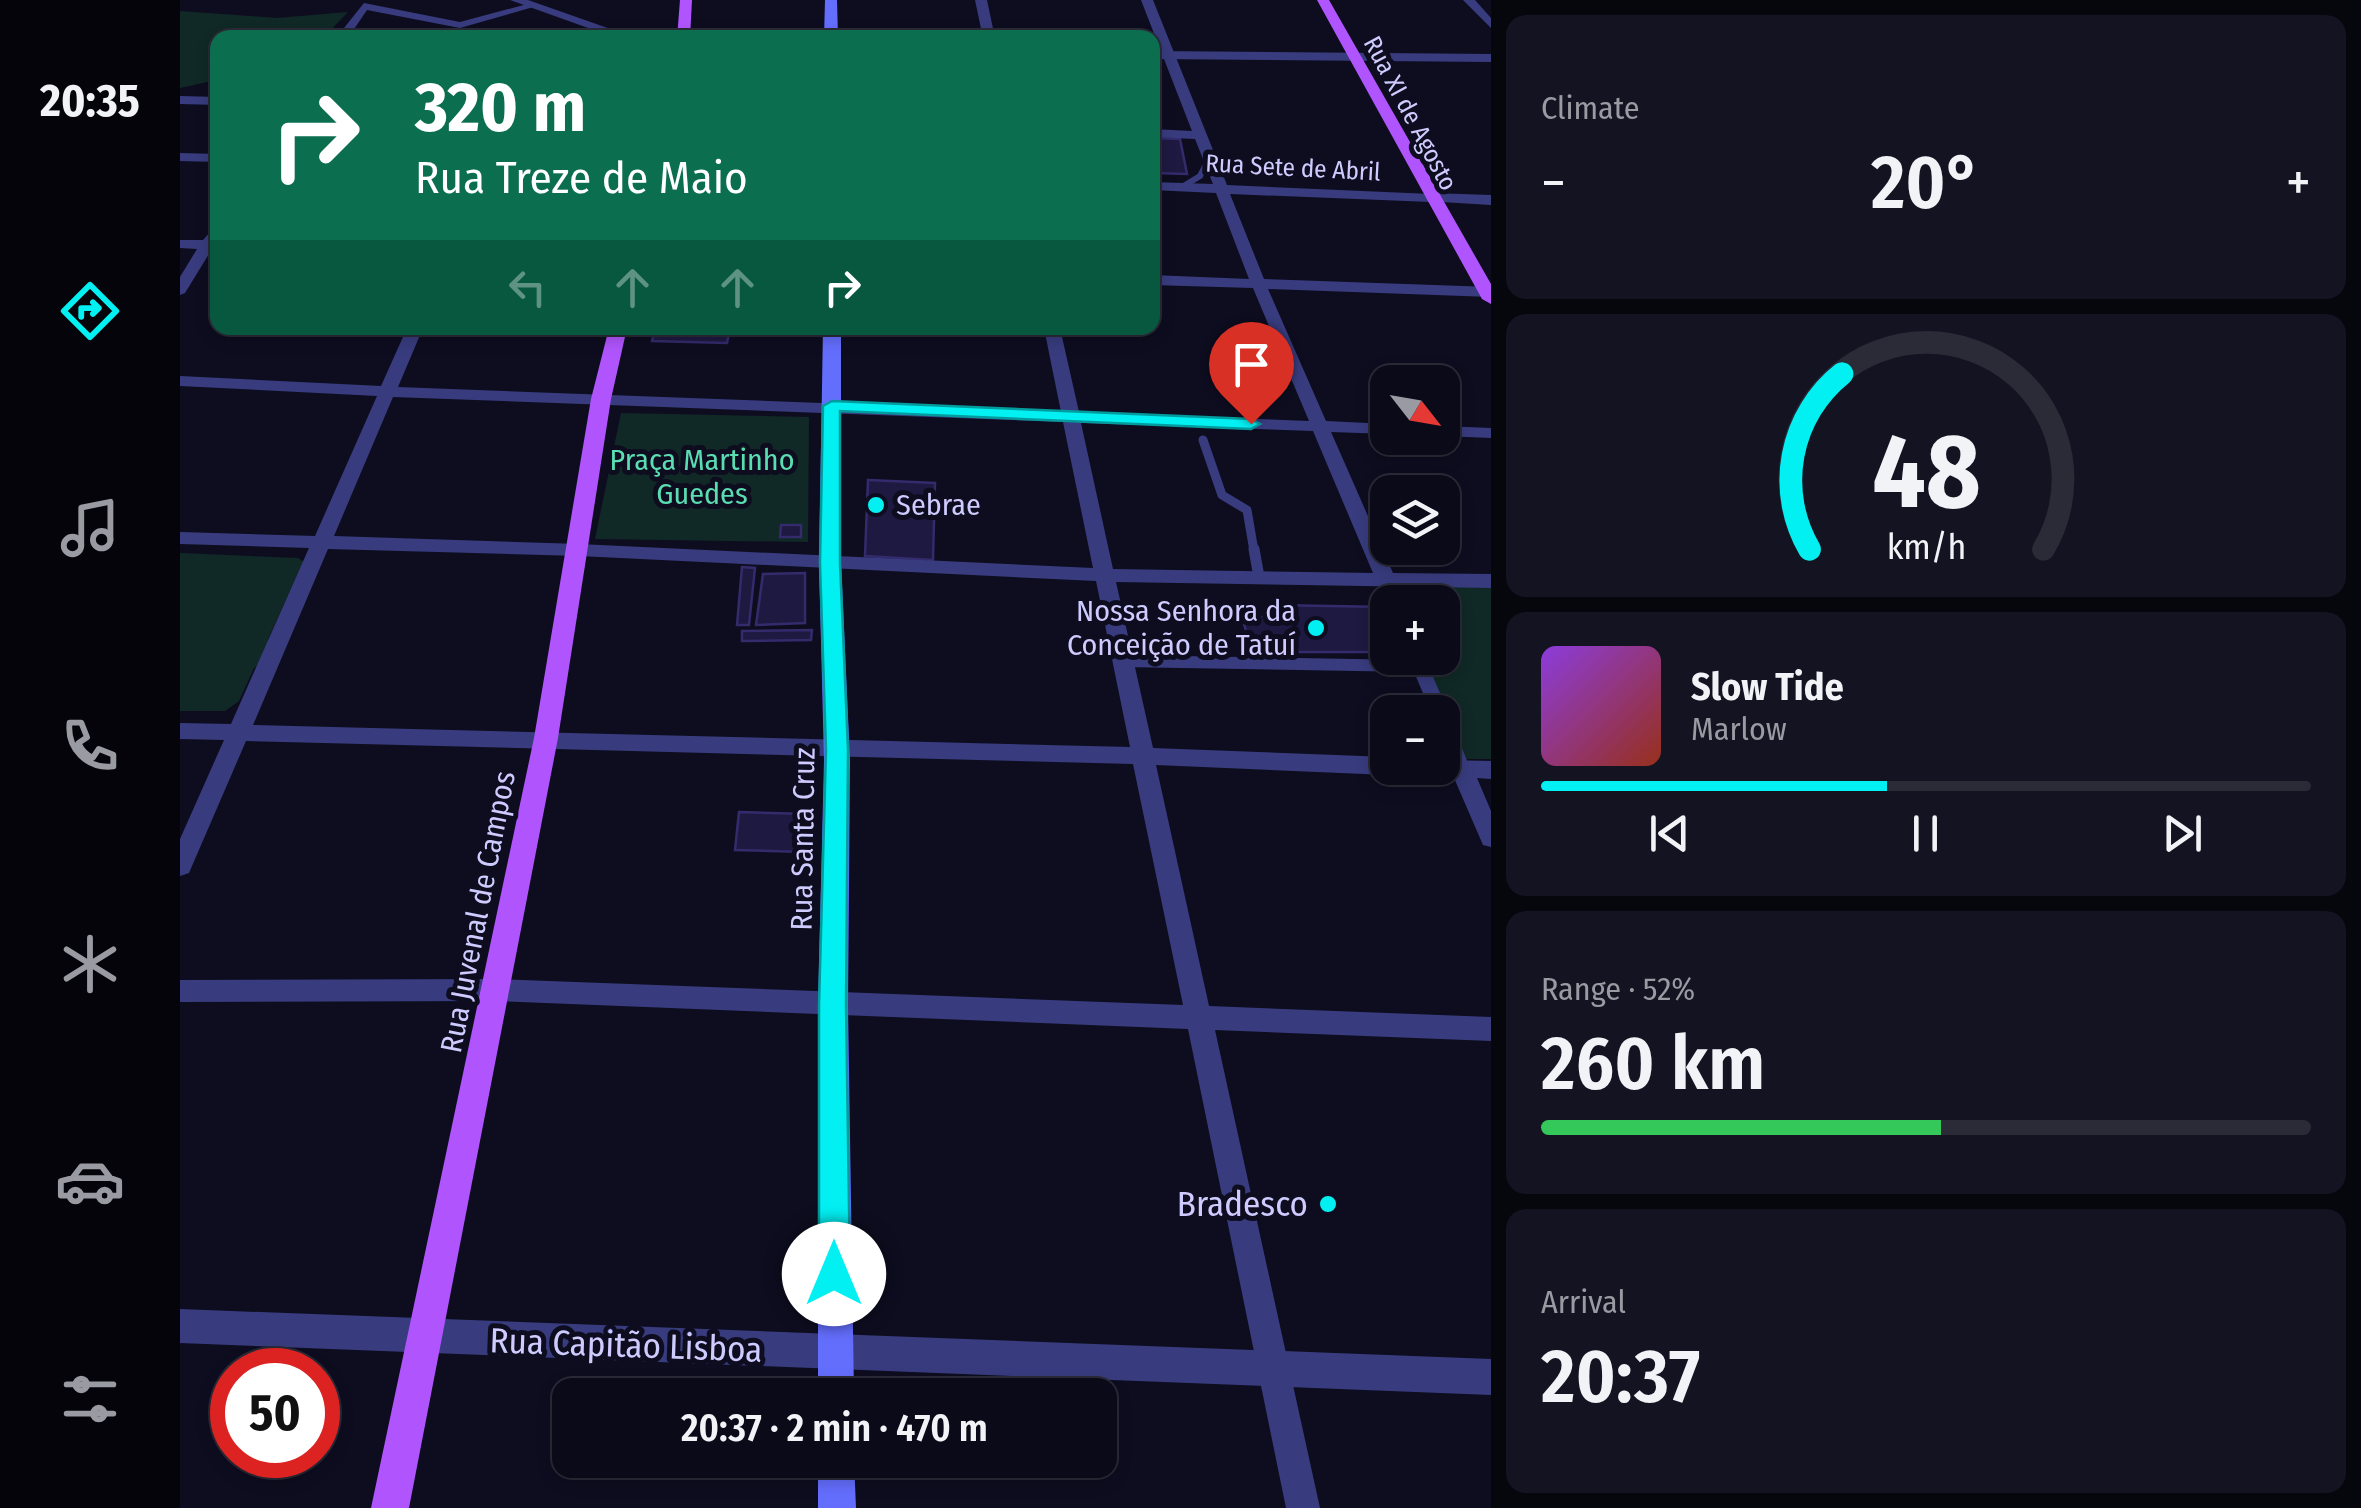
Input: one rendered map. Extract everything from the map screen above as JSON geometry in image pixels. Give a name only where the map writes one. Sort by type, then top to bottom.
[{"type":"main road","points":[[684,30],[686,0]]},
{"type":"main road","points":[[831,0],[831,30]]},
{"type":"main road","name":"Rua XI de Agosto","points":[[1322,0],[1358,58],[1431,198],[1489,294]]},
{"type":"main road","name":"Rua Juvenal de Campos","points":[[390,1508],[546,738],[601,399],[616,335]]},
{"type":"main road","name":"Rua Santa Cruz","points":[[832,335],[830,563],[837,750],[833,1006],[836,1378]]},
{"type":"main road","points":[[836,1478],[837,1508]]},
{"type":"street","points":[[516,0],[608,30]]},
{"type":"street","points":[[982,0],[988,30]]},
{"type":"street","points":[[1147,0],[1154,30]]},
{"type":"street","points":[[1469,0],[1491,25]]},
{"type":"street","points":[[348,30],[364,6],[460,25],[540,5]]},
{"type":"street","points":[[1389,585],[1209,158],[1160,55],[1491,58]]},
{"type":"street","points":[[180,100],[210,100]]},
{"type":"street","points":[[1160,133],[1199,135]]},
{"type":"street","points":[[180,157],[210,158]]},
{"type":"street","name":"Rua Sete de Abril","points":[[1160,186],[1491,200]]},
{"type":"street","points":[[180,244],[210,245]]},
{"type":"street","points":[[180,290],[210,248]]},
{"type":"street","points":[[1160,280],[1489,294]]},
{"type":"street","points":[[180,866],[235,732],[411,335]]},
{"type":"street","points":[[1054,335],[1303,1508]]},
{"type":"street","points":[[180,380],[389,392],[1370,428]]},
{"type":"street","points":[[1460,432],[1491,433]]},
{"type":"street","points":[[180,538],[579,550],[1102,575],[1491,581]]},
{"type":"street","points":[[1121,656],[1370,656]]},
{"type":"street","points":[[1121,656],[1370,661]]},
{"type":"street","points":[[180,731],[546,738],[1370,765]]},
{"type":"street","points":[[1460,765],[1491,838]]},
{"type":"street","points":[[1462,770],[1491,770]]},
{"type":"street","points":[[180,991],[497,990],[1491,1029]]},
{"type":"street","name":"Rua Capitão Lisboa","points":[[180,1326],[1491,1377]]},
{"type":"lane","points":[[1182,187],[1200,176],[1209,158]]},
{"type":"lane","points":[[1204,440],[1218,488],[1247,510],[1259,577]]},
{"type":"green space","points":[[180,11],[277,18],[348,12],[331,30],[210,30],[210,82],[180,88]]},
{"type":"green space","name":"Praça Martinho Guedes","points":[[621,413],[809,417],[808,542],[595,539]]},
{"type":"green space","points":[[180,553],[298,558],[307,564],[300,569],[268,639],[268,657],[254,668],[239,701],[225,711],[180,711]]},
{"type":"green space","points":[[1460,587],[1491,588],[1491,759],[1461,759],[1460,695],[1437,695],[1429,675],[1460,675]]},
{"type":"building","points":[[1160,138],[1180,139],[1187,174],[1160,173]]},
{"type":"building","points":[[654,335],[729,335],[727,343],[652,341]]},
{"type":"building","points":[[868,480],[935,483],[933,560],[865,556]]},
{"type":"building","points":[[781,525],[801,525],[801,537],[780,537]]},
{"type":"building","points":[[742,567],[755,568],[749,625],[737,625]]},
{"type":"building","points":[[805,573],[805,623],[756,625],[763,574]]},
{"type":"building","name":"Nossa Senhora da Conceição de Tatuí","points":[[1272,605],[1370,607],[1370,652],[1298,652],[1295,639],[1248,638],[1242,617],[1275,617]]},
{"type":"building","points":[[812,630],[811,640],[742,641],[742,631]]},
{"type":"building","points":[[739,812],[806,814],[803,852],[735,850]]},
{"type":"place","name":"Sebrae","points":[[876,505]]},
{"type":"place","name":"Nossa Senhora da Conceição de Tatuí","points":[[1316,628]]},
{"type":"place","name":"Bradesco","points":[[1328,1204]]},
{"type":"route","points":[[834,1274],[837,750],[830,563],[832,406],[1251,424]]}]
